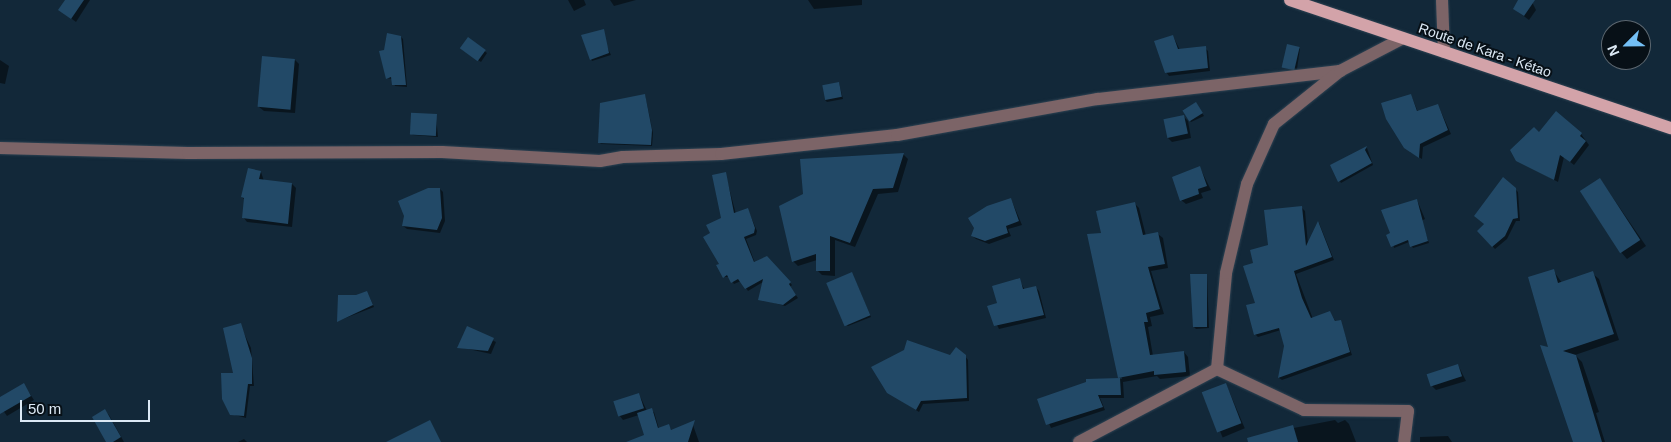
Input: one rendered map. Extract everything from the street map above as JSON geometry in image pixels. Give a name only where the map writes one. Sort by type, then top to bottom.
[{"type":"main road","name":"Route de Kara - Kétao","points":[[1290,0],[1671,128]]},
{"type":"street","points":[[1442,0],[1444,52]]},
{"type":"street","points":[[1217,369],[1226,273],[1247,184],[1274,124],[1340,71],[1403,38]]},
{"type":"street","points":[[0,148],[197,153],[442,152],[600,161],[623,157],[721,154],[896,134],[1098,99],[1340,71]]},
{"type":"street","points":[[1079,442],[1217,369]]},
{"type":"street","points":[[1217,369],[1304,410],[1408,411],[1404,442]]},
{"type":"building","points":[[65,0],[84,0],[71,19],[58,10]]},
{"type":"building","points":[[1518,0],[1535,0],[1524,16],[1513,9]]},
{"type":"building","points":[[604,29],[609,53],[590,60],[581,35]]},
{"type":"building","points":[[387,33],[401,36],[406,85],[392,85],[391,77],[386,79],[379,51],[384,50]]},
{"type":"building","points":[[1173,35],[1178,49],[1206,46],[1208,68],[1165,73],[1154,41]]},
{"type":"building","points":[[468,37],[486,50],[478,61],[460,48]]},
{"type":"building","points":[[1287,44],[1300,47],[1294,70],[1282,67]]},
{"type":"building","points":[[262,56],[295,59],[290,110],[258,107]]},
{"type":"building","points":[[839,82],[842,97],[825,100],[822,85]]},
{"type":"building","points":[[645,94],[652,130],[651,145],[598,143],[600,103]]},
{"type":"building","points":[[1411,94],[1417,111],[1438,104],[1448,130],[1420,144],[1419,158],[1404,148],[1386,119],[1381,103]]},
{"type":"building","points":[[1196,102],[1203,113],[1189,122],[1182,110]]},
{"type":"building","points":[[1556,111],[1582,133],[1580,136],[1586,141],[1570,162],[1560,155],[1554,180],[1516,161],[1510,150],[1534,127],[1539,132]]},
{"type":"building","points":[[411,113],[437,114],[436,136],[410,135]]},
{"type":"building","points":[[1184,115],[1188,134],[1167,138],[1163,119]]},
{"type":"building","points":[[1367,146],[1365,150],[1372,163],[1338,182],[1330,165]]},
{"type":"building","points":[[904,153],[893,188],[873,189],[850,243],[830,236],[830,271],[816,271],[816,254],[792,262],[779,206],[803,194],[800,159]]},
{"type":"building","points":[[1200,166],[1207,186],[1198,189],[1199,194],[1180,201],[1172,177]]},
{"type":"building","points":[[248,168],[261,171],[259,179],[292,183],[288,224],[242,218],[244,198],[241,197]]},
{"type":"building","points":[[726,172],[734,213],[748,208],[755,228],[754,233],[744,237],[754,262],[767,256],[791,282],[789,284],[796,295],[783,305],[758,300],[763,279],[745,289],[738,279],[731,283],[727,275],[723,278],[716,265],[719,264],[703,237],[710,233],[706,225],[721,218],[712,175]]},
{"type":"building","points":[[1503,177],[1516,188],[1518,218],[1513,219],[1505,236],[1492,247],[1477,231],[1484,224],[1474,216]]},
{"type":"building","points":[[1600,178],[1640,240],[1620,253],[1580,191]]},
{"type":"building","points":[[428,188],[440,188],[442,218],[437,230],[402,226],[404,216],[398,201]]},
{"type":"building","points":[[1011,198],[1019,221],[1006,226],[1008,233],[985,241],[971,236],[974,228],[968,218],[987,206]]},
{"type":"building","points":[[1417,199],[1428,241],[1410,247],[1408,240],[1391,247],[1386,235],[1390,233],[1381,210]]},
{"type":"building","points":[[1135,202],[1143,235],[1158,232],[1165,264],[1148,267],[1160,309],[1146,313],[1148,322],[1144,322],[1150,355],[1184,351],[1186,372],[1154,375],[1154,371],[1118,378],[1087,234],[1101,233],[1096,211]]},
{"type":"building","points":[[1302,206],[1306,246],[1318,221],[1332,257],[1294,271],[1302,298],[1311,318],[1330,311],[1335,321],[1341,320],[1350,352],[1278,378],[1284,346],[1279,328],[1254,335],[1246,305],[1255,303],[1243,266],[1253,263],[1250,250],[1268,245],[1264,210]]},
{"type":"building","points":[[1554,269],[1558,283],[1593,271],[1614,334],[1563,351],[1576,355],[1602,442],[1573,442],[1540,345],[1548,347],[1528,277]]},
{"type":"building","points":[[852,272],[870,315],[845,326],[826,283]]},
{"type":"building","points":[[1190,274],[1207,274],[1207,327],[1193,327]]},
{"type":"building","points":[[1020,278],[1023,289],[1036,286],[1044,315],[994,326],[987,306],[997,303],[992,286]]},
{"type":"building","points":[[367,291],[373,305],[337,322],[338,295],[356,295]]},
{"type":"building","points":[[241,323],[252,358],[252,384],[248,384],[244,416],[230,415],[222,399],[221,373],[233,373],[223,328]]},
{"type":"building","points":[[467,326],[494,338],[488,351],[457,348]]},
{"type":"building","points":[[907,340],[950,355],[956,347],[966,355],[967,398],[921,401],[916,410],[887,393],[871,367],[904,350]]},
{"type":"building","points":[[1458,364],[1462,376],[1431,387],[1427,374]]},
{"type":"building","points":[[1120,378],[1121,395],[1098,395],[1103,407],[1046,425],[1037,399],[1086,382],[1086,379]]},
{"type":"building","points":[[24,383],[31,396],[0,414],[0,397]]},
{"type":"building","points":[[1226,383],[1241,423],[1217,432],[1202,392]]},
{"type":"building","points":[[639,393],[644,408],[618,417],[613,401]]},
{"type":"building","points":[[652,408],[658,428],[669,424],[671,430],[695,420],[688,442],[626,442],[644,435],[637,413]]},
{"type":"building","points":[[105,409],[121,437],[113,442],[106,442],[92,417]]},
{"type":"building","points":[[430,420],[441,442],[386,442]]},
{"type":"building","points":[[1293,425],[1298,442],[1248,442],[1247,438]]}]
